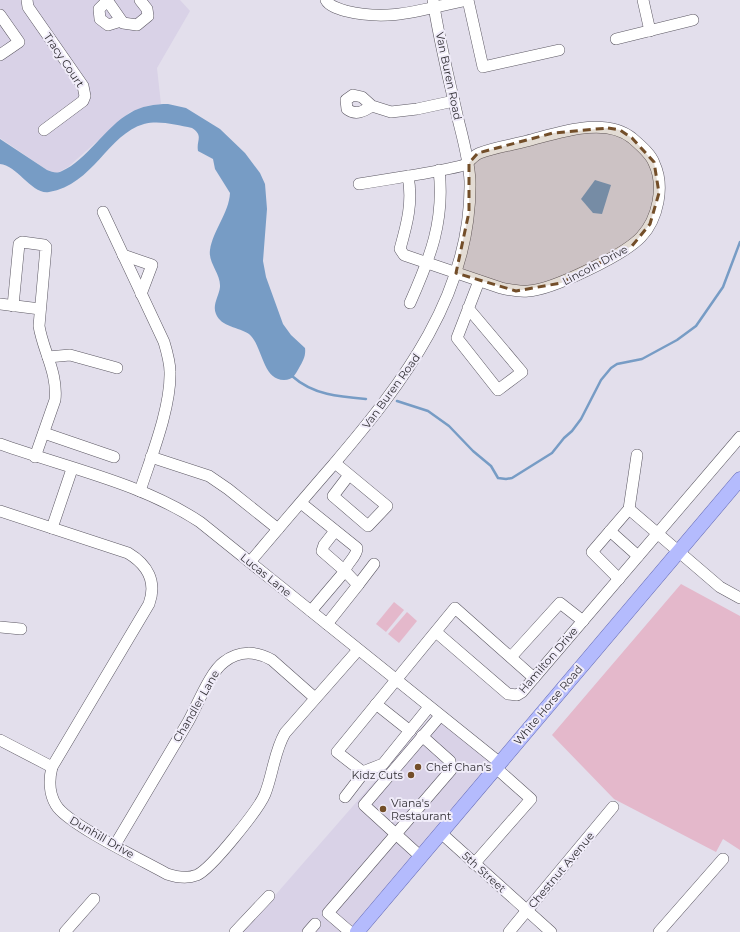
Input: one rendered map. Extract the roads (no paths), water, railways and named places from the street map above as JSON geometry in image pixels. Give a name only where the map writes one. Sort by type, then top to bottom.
[{"type":"main road","name":"White Horse Road","points":[[357,932],[680,552],[740,479]]},
{"type":"street","name":"Tracy Court","points":[[27,0],[28,7],[85,91],[83,101],[44,130]]},
{"type":"street","points":[[121,21],[108,25],[100,19],[99,9],[107,0],[121,21],[128,25],[137,25],[148,16],[147,9],[140,0]]},
{"type":"street","points":[[326,0],[337,8],[366,16],[400,15],[433,4],[467,0],[483,68],[559,50]]},
{"type":"street","points":[[643,0],[650,31]]},
{"type":"street","name":"Van Buren Road","points":[[250,562],[371,420],[411,366],[442,310],[456,273],[469,212],[468,163],[433,4]]},
{"type":"street","points":[[0,14],[19,42],[0,55]]},
{"type":"street","points":[[616,39],[693,20]]},
{"type":"street","points":[[372,106],[391,112],[417,110],[454,101]]},
{"type":"street","name":"Lincoln Drive","points":[[408,176],[411,188],[410,209],[400,249],[404,254],[479,281],[516,291],[529,291],[561,283],[632,246],[642,236],[656,211],[659,194],[658,176],[654,162],[632,138],[620,130],[608,128],[577,129],[553,133],[478,153],[468,163]]},
{"type":"street","points":[[359,184],[408,176],[468,163]]},
{"type":"street","points":[[410,303],[428,263],[439,219],[441,199],[439,170]]},
{"type":"street","points":[[103,212],[164,342],[169,360],[170,373],[167,402],[140,491]]},
{"type":"street","points":[[13,306],[17,248],[22,242],[44,245],[46,247],[39,326],[40,337],[48,357],[56,390],[55,400],[35,457]]},
{"type":"street","points":[[123,255],[152,265],[141,294]]},
{"type":"street","points":[[468,308],[522,372],[498,390],[457,338],[468,308],[479,281]]},
{"type":"street","points":[[0,304],[40,309]]},
{"type":"street","points":[[48,357],[70,355],[116,368]]},
{"type":"street","points":[[44,433],[114,457]]},
{"type":"street","name":"Hamilton Drive","points":[[436,632],[508,694],[517,695],[534,678],[740,437]]},
{"type":"street","name":"Lucas Lane","points":[[0,444],[140,491],[179,508],[200,522],[311,611],[440,716],[498,766],[531,799],[474,864]]},
{"type":"street","points":[[619,579],[592,552],[629,509],[636,455]]},
{"type":"street","points":[[151,457],[209,476],[228,489],[278,529]]},
{"type":"street","points":[[335,462],[387,506],[368,526],[333,496],[349,475]]},
{"type":"street","points":[[52,528],[72,469]]},
{"type":"street","points":[[301,502],[357,548],[356,553],[346,566],[345,571],[311,611]]},
{"type":"street","points":[[629,509],[720,587],[740,598]]},
{"type":"street","name":"Dunhill Drive","points":[[0,511],[128,553],[142,563],[148,571],[153,589],[149,604],[52,767],[50,786],[56,805],[62,813],[76,824],[167,874],[188,877],[197,875],[204,870],[262,801],[281,739],[358,650]]},
{"type":"street","points":[[335,531],[324,544],[322,551],[345,571],[358,585]]},
{"type":"street","points":[[610,531],[638,556]]},
{"type":"street","points":[[327,624],[374,564]]},
{"type":"street","points":[[511,657],[560,603],[583,621]]},
{"type":"street","points":[[364,774],[337,752],[455,608],[534,678]]},
{"type":"street","points":[[0,627],[21,629]]},
{"type":"street","name":"Chandler Lane","points":[[114,845],[203,692],[219,666],[224,662],[233,656],[248,653],[264,656],[272,660],[315,698]]},
{"type":"street","points":[[376,704],[410,731]]},
{"type":"street","points":[[345,797],[364,774],[383,764],[429,707]]},
{"type":"street","points":[[421,857],[364,805],[440,716]]},
{"type":"street","points":[[350,932],[328,913],[451,768],[450,761],[422,736]]},
{"type":"street","points":[[0,740],[52,767]]},
{"type":"street","name":"Chestnut Avenue","points":[[509,932],[613,807]]},
{"type":"street","name":"5th Street","points":[[441,833],[551,932]]},
{"type":"street","points":[[659,932],[723,859]]},
{"type":"street","points":[[235,932],[269,896]]},
{"type":"street","points":[[65,932],[94,899]]},
{"type":"water","points":[[168,104],[186,108],[220,129],[245,153],[260,173],[265,184],[267,209],[263,261],[266,277],[283,324],[291,335],[305,348],[305,356],[302,363],[295,375],[290,379],[277,379],[271,374],[267,369],[254,339],[249,334],[222,322],[216,314],[215,307],[220,282],[211,259],[210,250],[214,235],[227,208],[230,193],[215,169],[213,159],[198,151],[199,136],[198,133],[192,128],[168,123],[144,124],[131,130],[120,138],[89,170],[77,180],[64,187],[49,192],[43,192],[37,189],[12,169],[0,164],[0,139],[47,170],[60,172],[79,160],[113,126],[130,113],[148,106]]},
{"type":"water","points":[[595,180],[611,185],[602,214],[593,213],[581,199]]},
{"type":"waterway","points":[[397,401],[428,411],[449,426],[473,451],[491,466],[498,478],[512,478],[552,453],[564,438],[572,431],[581,419],[601,380],[611,368],[617,364],[642,359],[677,340],[696,326],[723,287],[740,242]]},
{"type":"waterway","points":[[292,376],[309,387],[327,394],[366,399]]},
{"type":"place","name":"Chef Chan's","points":[[418,767]]},
{"type":"place","name":"Kidz Cuts","points":[[411,775]]},
{"type":"place","name":"Viana's Restaurant","points":[[383,809]]}]
